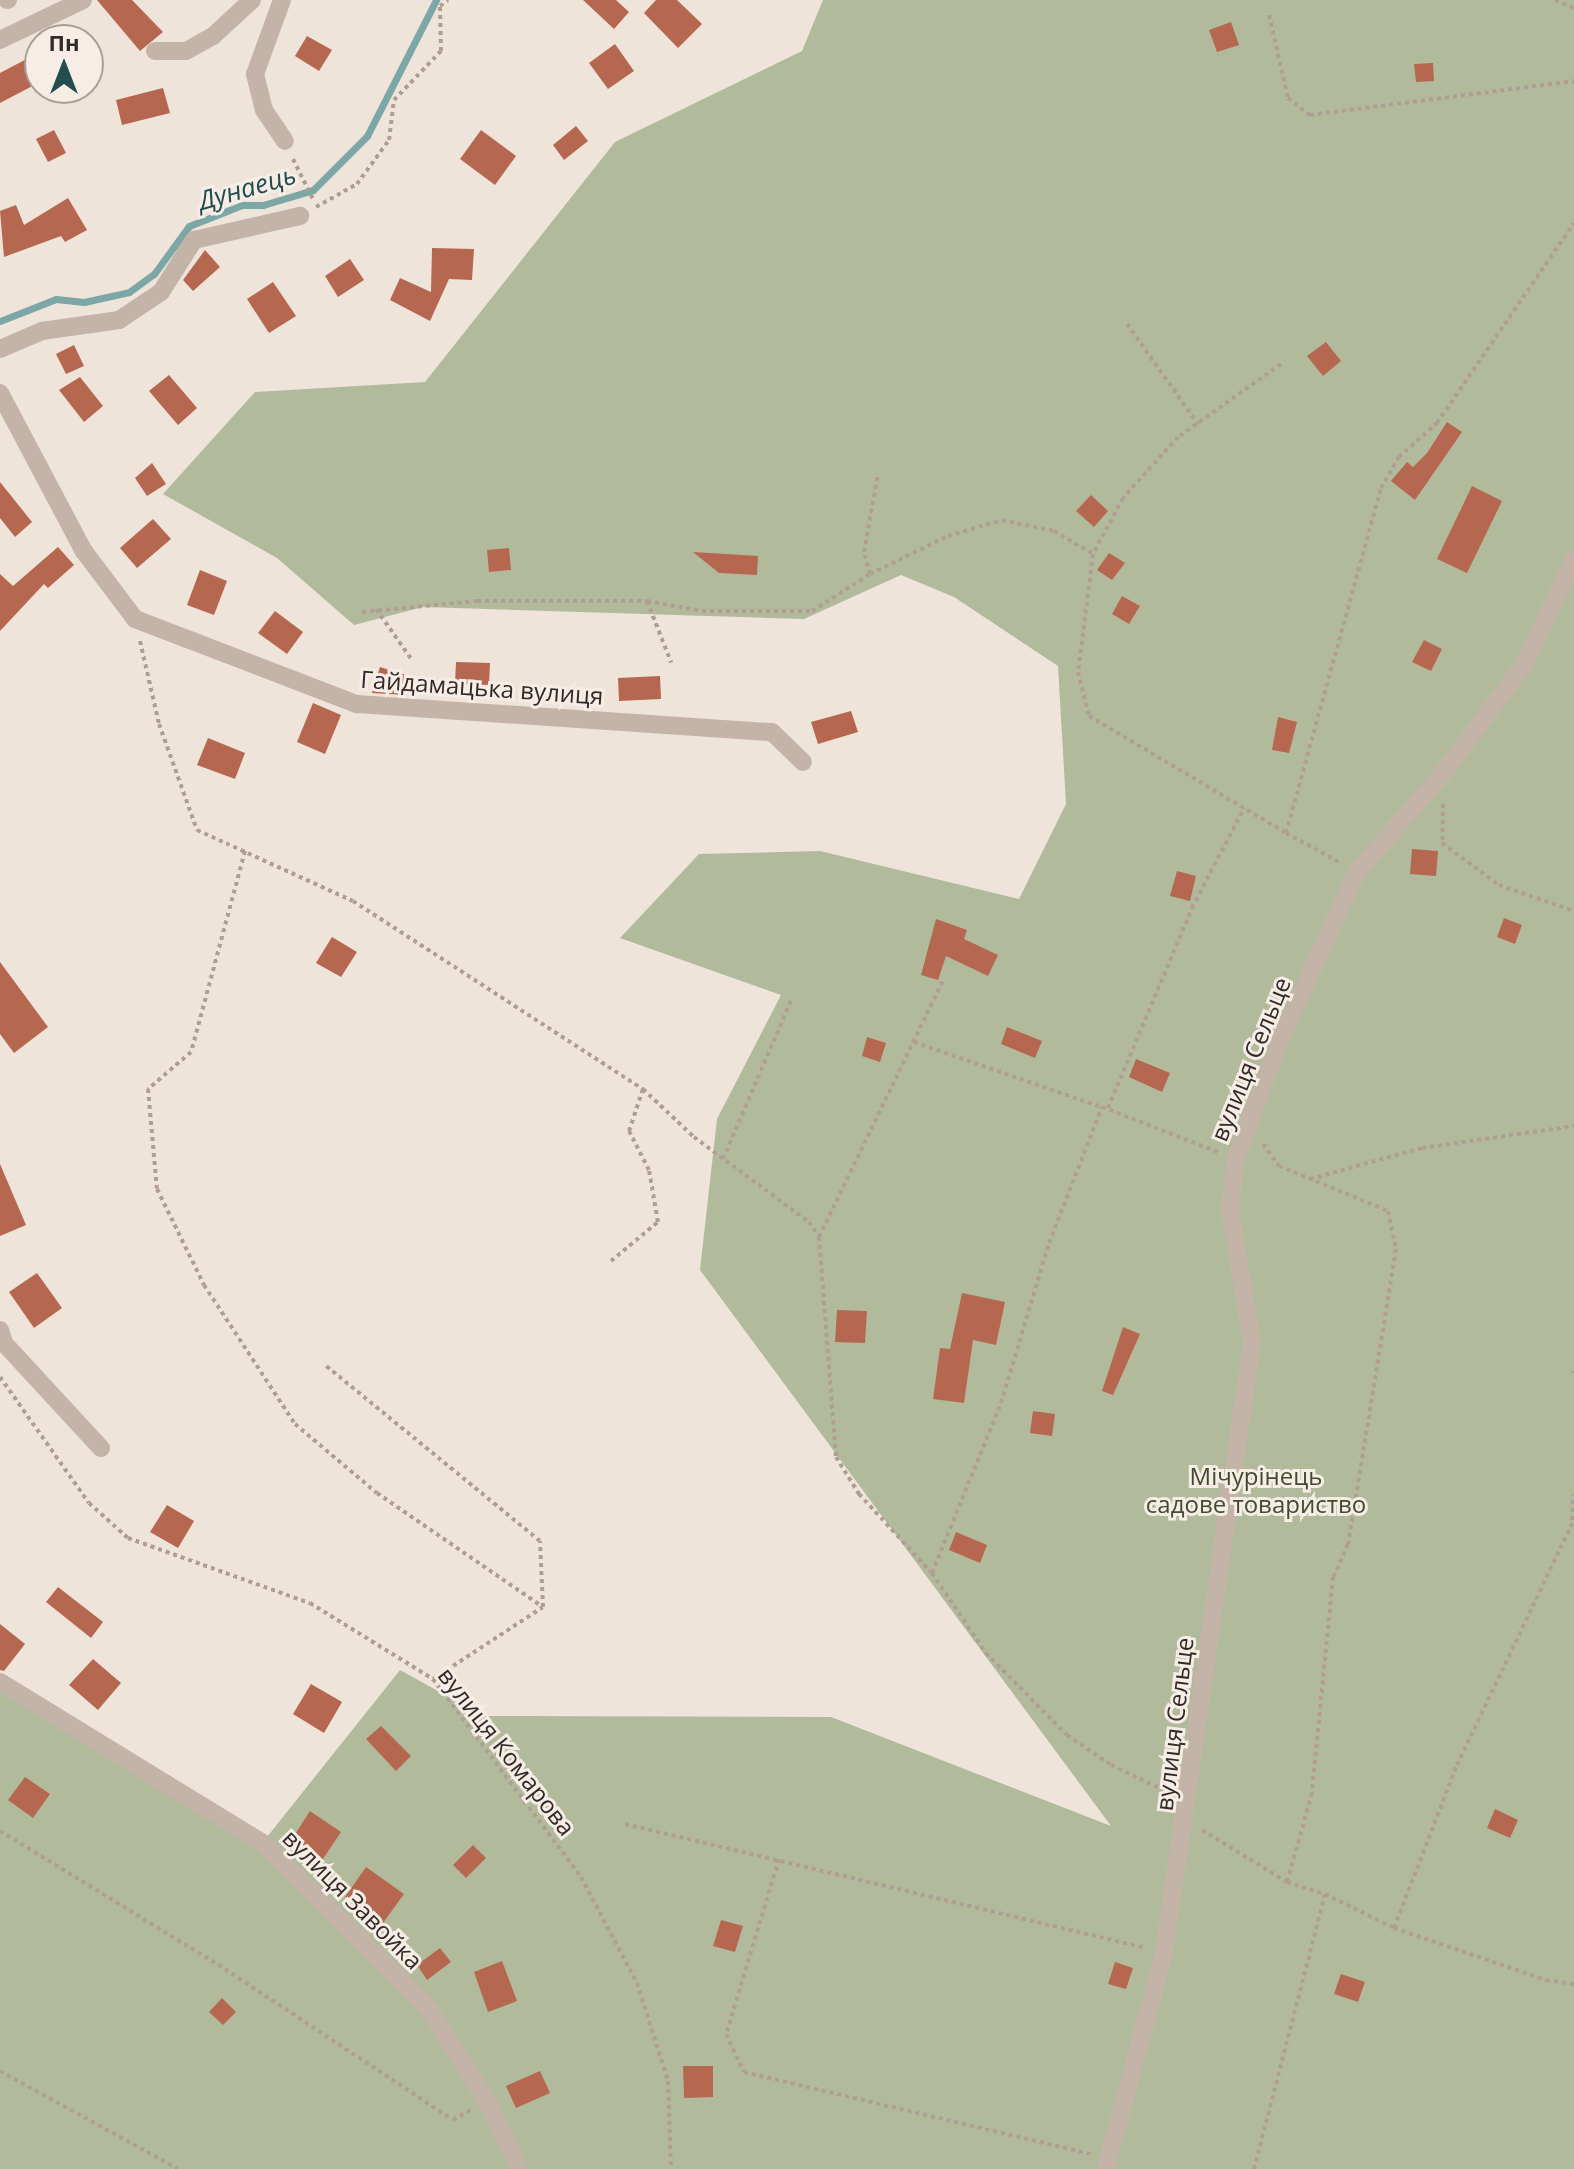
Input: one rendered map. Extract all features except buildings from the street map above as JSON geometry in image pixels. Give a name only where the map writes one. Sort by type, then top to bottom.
[{"type":"street","points":[[0,40],[83,0]]},
{"type":"street","points":[[155,51],[186,51],[213,36],[252,0]]},
{"type":"street","points":[[282,0],[255,74],[264,110],[285,141]]},
{"type":"street","points":[[0,349],[42,331],[119,320],[161,292],[194,240],[300,216]]},
{"type":"street","points":[[0,393],[83,550],[135,619]]},
{"type":"street","name":"вулиця Сельце","points":[[1107,2164],[1164,1952],[1252,1343],[1230,1208],[1236,1158],[1281,1038],[1357,872],[1443,773],[1523,666],[1574,560]]},
{"type":"street","name":"Гайдамацька вулиця","points":[[135,619],[357,704],[772,732],[803,762]]},
{"type":"street","points":[[0,1330],[4,1343],[101,1448]]},
{"type":"street","name":"вулиця Завойка","points":[[0,1682],[263,1843],[429,2009],[487,2101],[519,2169]]},
{"type":"path","points":[[300,216],[357,184],[389,140],[394,100],[441,51],[440,6],[448,0]]},
{"type":"path","points":[[1555,0],[1574,8]]},
{"type":"path","points":[[1269,15],[1288,98],[1310,115],[1574,81]]},
{"type":"path","points":[[301,171],[314,200]]},
{"type":"path","points":[[1286,833],[1381,488],[1399,457],[1437,423],[1574,223]]},
{"type":"path","points":[[1127,324],[1198,424]]},
{"type":"path","points":[[1281,364],[1198,424],[1123,498],[1093,554],[1078,672],[1089,716],[1357,872]]},
{"type":"path","points":[[870,574],[864,552],[878,474]]},
{"type":"path","points":[[362,612],[477,601],[647,601],[702,611],[812,611],[870,574],[948,536],[1002,520],[1054,531],[1093,554]]},
{"type":"path","points":[[647,601],[671,662]]},
{"type":"path","points":[[376,609],[412,660]]},
{"type":"path","points":[[135,619],[159,724],[197,830],[353,901],[461,974],[643,1089],[723,1159],[809,1222],[819,1237],[836,1457],[859,1494],[932,1573],[986,1653],[1067,1735],[1186,1810],[1287,1882],[1325,1894],[1394,1928],[1574,1986]]},
{"type":"path","points":[[1443,773],[1442,843],[1499,885],[1574,911]]},
{"type":"path","points":[[932,1573],[1001,1403],[1049,1243],[1192,908],[1244,808]]},
{"type":"path","points":[[245,851],[191,1052],[148,1089],[157,1189],[204,1285],[295,1424],[377,1493],[543,1607]]},
{"type":"path","points":[[819,1237],[944,978]]},
{"type":"path","points":[[723,1159],[791,1000]]},
{"type":"path","points":[[914,1042],[1105,1108],[1236,1158]]},
{"type":"path","points":[[611,1261],[658,1222],[649,1170],[629,1131],[643,1089]]},
{"type":"path","points":[[1249,1123],[1279,1166],[1388,1211],[1396,1249],[1348,1544],[1333,1577],[1312,1793],[1287,1882]]},
{"type":"path","points":[[1310,1179],[1422,1148],[1574,1126]]},
{"type":"path","points":[[324,1364],[540,1541],[543,1607]]},
{"type":"path","name":"вулиця Комарова","points":[[0,1377],[89,1503],[128,1538],[310,1603],[433,1679],[581,1877],[637,1983],[668,2081],[671,2169]]},
{"type":"path","points":[[1394,1928],[1457,1765],[1573,1520],[1574,1494]]},
{"type":"path","points":[[433,1679],[543,1607]]},
{"type":"path","points":[[625,1824],[1164,1952]]},
{"type":"path","points":[[0,1831],[225,1969],[453,2120],[487,2101]]},
{"type":"path","points":[[779,1859],[726,2034],[744,2072],[1107,2164]]},
{"type":"path","points":[[1254,2169],[1325,1894]]},
{"type":"path","points":[[0,2071],[178,2169]]},
{"type":"green space","name":"Мічурінець садове товариство","points":[[823,0],[1574,0],[1574,2169],[0,2169],[0,1682],[263,1842],[400,1670],[483,1716],[831,1717],[1111,1826],[700,1270],[717,1119],[781,995],[620,938],[699,854],[820,851],[1019,899],[1066,804],[1058,666],[954,597],[901,575],[804,619],[423,607],[354,625],[277,558],[163,494],[255,392],[425,382],[615,142],[802,51]]},
{"type":"waterway","name":"Дунаець","points":[[0,321],[56,299],[84,302],[129,292],[154,274],[189,226],[242,205],[263,205],[313,190],[367,136],[436,0]]}]
